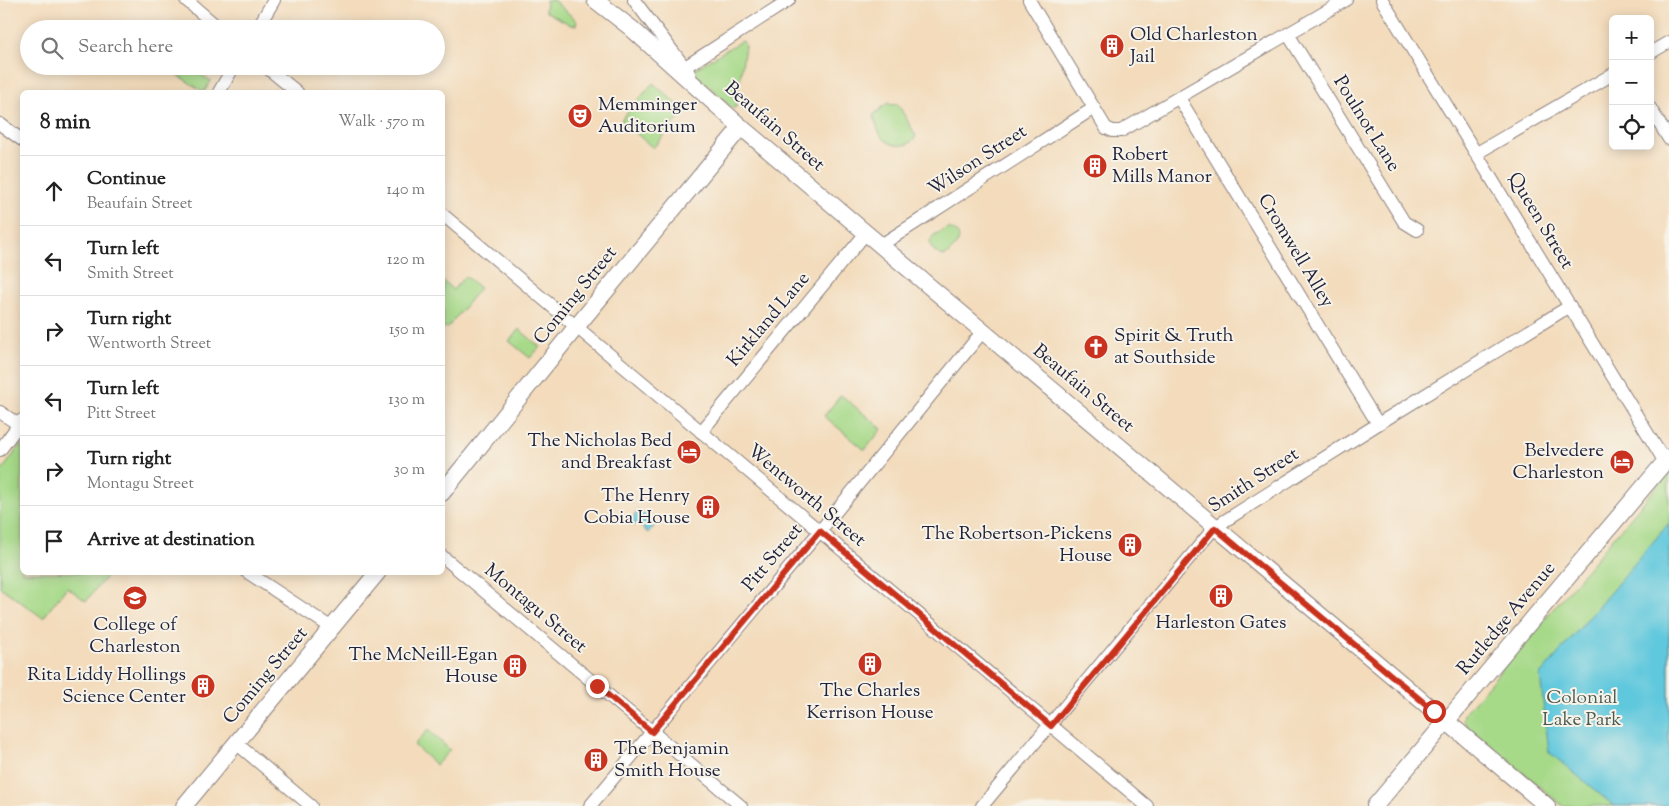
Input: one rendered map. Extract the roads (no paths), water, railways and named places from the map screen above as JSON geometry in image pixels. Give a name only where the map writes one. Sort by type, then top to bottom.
[{"type":"street","points":[[186,0],[209,20]]},
{"type":"street","points":[[262,20],[274,0]]},
{"type":"street","name":"Beaufain Street","points":[[595,0],[631,28],[670,65],[866,233],[1547,806]]},
{"type":"street","points":[[634,0],[706,94]]},
{"type":"street","points":[[685,67],[789,0]]},
{"type":"street","points":[[1029,0],[1106,128],[1113,131],[1120,131],[1179,98],[1346,0]]},
{"type":"street","name":"Queen Street","points":[[1382,0],[1667,460]]},
{"type":"street","name":"Poulnot Lane","points":[[1288,34],[1404,222],[1417,230]]},
{"type":"street","points":[[1654,50],[1669,42]]},
{"type":"street","points":[[220,90],[229,75]]},
{"type":"street","points":[[276,75],[295,90]]},
{"type":"street","points":[[1477,153],[1609,76]]},
{"type":"street","name":"Cromwell Alley","points":[[1179,98],[1378,424]]},
{"type":"street","name":"Wilson Street","points":[[881,245],[1094,108]]},
{"type":"street","points":[[1654,115],[1669,139]]},
{"type":"street","points":[[0,124],[20,139]]},
{"type":"street","name":"Coming Street","points":[[445,489],[742,127]]},
{"type":"street","name":"Wentworth Street","points":[[445,216],[1147,806]]},
{"type":"street","name":"Kirkland Lane","points":[[701,432],[866,233]]},
{"type":"street","name":"Smith Street","points":[[982,806],[1215,528],[1378,424],[1570,306]]},
{"type":"street","name":"Pitt Street","points":[[590,806],[820,531],[983,332]]},
{"type":"street","points":[[0,412],[20,423]]},
{"type":"street","points":[[0,450],[20,426]]},
{"type":"street","name":"Rutledge Avenue","points":[[1375,806],[1667,460]]},
{"type":"street","name":"Montagu Street","points":[[445,559],[741,806]]},
{"type":"street","points":[[252,575],[332,628]]},
{"type":"street","name":"Coming Street","points":[[184,806],[376,575]]},
{"type":"street","points":[[236,743],[311,806]]},
{"type":"water","points":[[639,510],[656,524],[648,533],[637,523],[634,526],[629,521]]},
{"type":"water","name":"Colonial Lake Park","points":[[1669,523],[1669,806],[1614,806],[1549,752],[1540,675]]},
{"type":"place","name":"Old Charleston Jail","points":[[1112,46]]},
{"type":"place","name":"Memminger Auditorium","points":[[580,116]]},
{"type":"place","name":"Robert Mills Manor","points":[[1095,166]]},
{"type":"place","name":"Spirit & Truth at Southside","points":[[1096,347]]},
{"type":"place","name":"The Nicholas Bed and Breakfast","points":[[689,452]]},
{"type":"place","name":"Belvedere Charleston","points":[[1622,462]]},
{"type":"place","name":"The Henry Cobia House","points":[[708,507]]},
{"type":"place","name":"The Robertson-Pickens House","points":[[1130,545]]},
{"type":"place","name":"Harleston Gates","points":[[1221,596]]},
{"type":"place","name":"College of Charleston","points":[[135,598]]},
{"type":"place","name":"The Charles Kerrison House","points":[[870,664]]},
{"type":"place","name":"The McNeill-Egan House","points":[[515,666]]},
{"type":"place","name":"Rita Liddy Hollings Science Center","points":[[203,686]]},
{"type":"place","name":"The Benjamin Smith House","points":[[596,760]]}]
